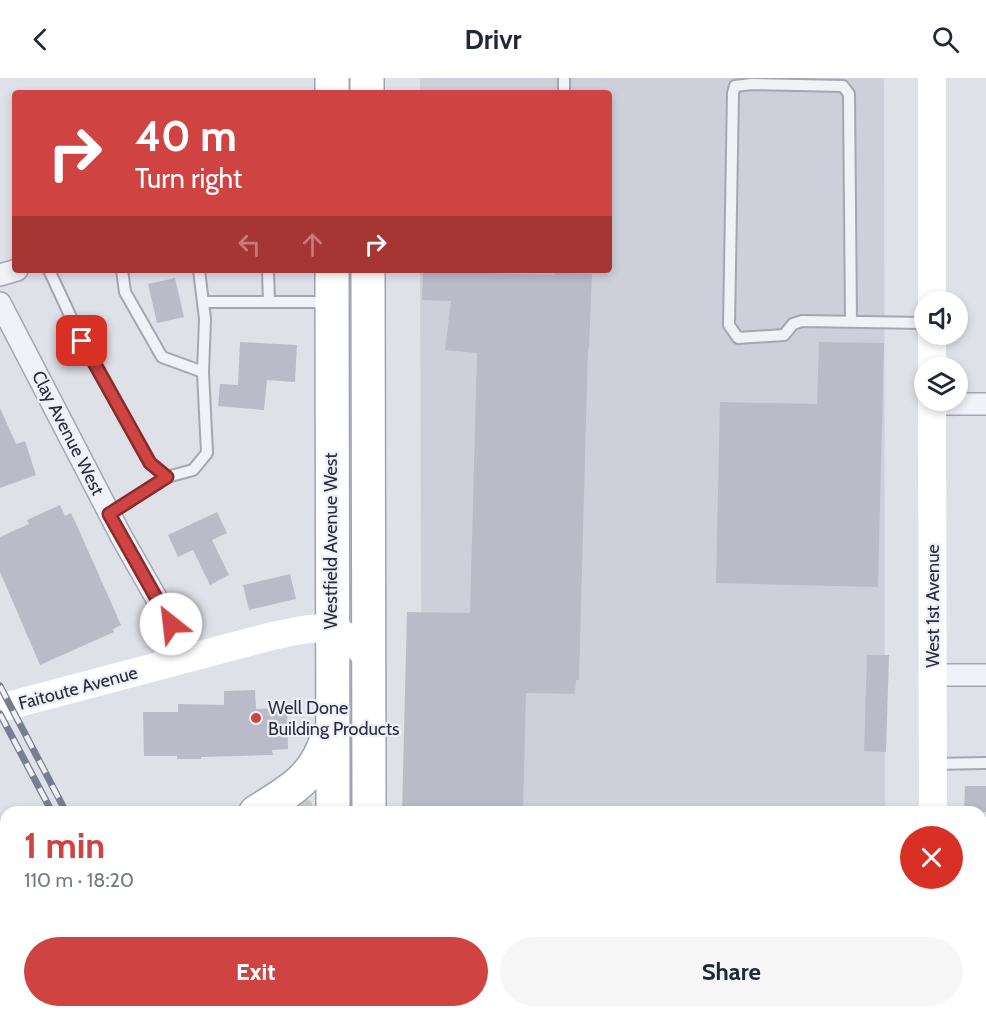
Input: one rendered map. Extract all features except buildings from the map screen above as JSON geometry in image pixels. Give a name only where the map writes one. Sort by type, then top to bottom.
[{"type":"main road","name":"Westfield Avenue West","points":[[332,273],[333,806]]},
{"type":"main road","name":"Westfield Avenue West","points":[[368,273],[369,806]]},
{"type":"main road","points":[[266,806],[292,790],[307,777],[319,759],[332,721]]},
{"type":"street","points":[[932,78],[932,291]]},
{"type":"street","name":"Clay Avenue West","points":[[0,303],[109,514],[171,624],[182,660]]},
{"type":"street","points":[[968,403],[986,404]]},
{"type":"street","name":"West 1st Avenue","points":[[932,411],[933,806]]},
{"type":"street","points":[[331,629],[339,631],[358,644],[369,660]]},
{"type":"street","name":"Faitoute Avenue","points":[[0,708],[272,636],[331,629]]},
{"type":"street","points":[[933,675],[986,675]]},
{"type":"lane","points":[[851,321],[849,94],[843,86],[752,84],[735,86],[733,93],[729,325],[738,338],[784,335],[793,324],[802,321],[914,323]]},
{"type":"lane","points":[[50,273],[82,341],[150,463],[167,477]]},
{"type":"lane","points":[[122,273],[125,292],[162,357],[203,372]]},
{"type":"lane","points":[[109,514],[167,477],[193,470],[207,453],[203,372],[205,319],[199,273]]},
{"type":"lane","points":[[268,273],[269,302]]},
{"type":"lane","points":[[203,302],[332,302]]},
{"type":"lane","points":[[933,764],[986,763]]},
{"type":"shaded area","points":[[420,78],[884,78],[885,806],[422,806],[420,273],[612,273],[612,90],[420,90]]},
{"type":"green space","points":[[308,799],[312,803],[312,806],[296,806]]},
{"type":"railway","points":[[0,686],[63,806]]},
{"type":"railway","points":[[0,714],[49,806]]},
{"type":"place","name":"Well Done Building Products","points":[[256,718]]},
{"type":"route","points":[[82,341],[150,463],[167,477],[109,514],[171,624]]}]
